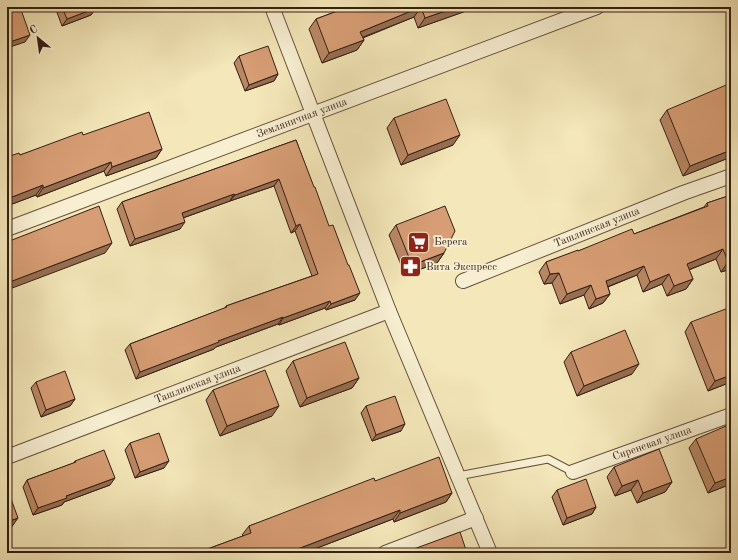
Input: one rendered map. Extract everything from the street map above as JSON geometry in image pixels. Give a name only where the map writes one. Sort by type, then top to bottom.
[{"type":"street","points":[[272,7],[389,311],[490,553]]},
{"type":"street","name":"Земляничная улица","points":[[7,229],[597,7]]},
{"type":"street","name":"Ташлинская улица","points":[[463,281],[683,193],[731,176]]},
{"type":"street","name":"Ташлинская улица","points":[[7,456],[389,311]]},
{"type":"street","name":"Сиреневая улица","points":[[573,472],[731,415]]},
{"type":"street","points":[[384,553],[476,518]]},
{"type":"lane","points":[[458,476],[548,459],[573,472]]},
{"type":"building","points":[[20,7],[30,35],[7,43],[7,11]]},
{"type":"building","points":[[62,7],[95,7],[96,8],[67,19]]},
{"type":"building","points":[[348,7],[421,7],[360,32],[364,40],[329,53],[316,19]]},
{"type":"building","points":[[421,7],[457,7],[425,18]]},
{"type":"building","points":[[268,46],[278,74],[249,85],[239,56]]},
{"type":"building","points":[[731,83],[731,150],[690,166],[667,110]]},
{"type":"building","points":[[446,99],[460,135],[408,155],[394,118]]},
{"type":"building","points":[[149,112],[162,149],[112,167],[111,162],[43,188],[43,185],[7,199],[7,157],[19,153],[20,155],[82,132],[83,135]]},
{"type":"building","points":[[296,140],[329,226],[333,225],[360,293],[331,304],[330,301],[283,317],[140,372],[130,344],[227,307],[226,306],[318,274],[300,224],[296,226],[279,179],[182,213],[185,222],[135,239],[122,202]]},
{"type":"building","points":[[731,195],[731,261],[728,262],[723,249],[687,264],[693,279],[674,286],[669,274],[650,282],[644,266],[606,281],[610,294],[596,299],[591,285],[567,294],[559,273],[550,274],[546,262],[632,229],[634,234],[708,206],[707,203]]},
{"type":"building","points":[[99,206],[112,243],[7,283],[7,242]]},
{"type":"building","points":[[445,206],[455,231],[444,253],[412,265],[396,225]]},
{"type":"building","points":[[731,307],[731,375],[715,381],[691,322]]},
{"type":"building","points":[[625,330],[639,364],[584,386],[571,352]]},
{"type":"building","points":[[345,342],[359,378],[307,398],[293,361]]},
{"type":"building","points":[[265,370],[279,406],[227,426],[213,390]]},
{"type":"building","points":[[65,371],[75,399],[46,410],[36,382]]},
{"type":"building","points":[[395,396],[405,424],[376,435],[366,406]]},
{"type":"building","points":[[726,426],[728,431],[731,430],[731,477],[715,483],[696,439]]},
{"type":"building","points":[[159,433],[169,461],[140,472],[130,443]]},
{"type":"building","points":[[659,449],[672,482],[643,493],[638,480],[622,486],[614,467]]},
{"type":"building","points":[[104,450],[115,478],[66,496],[67,498],[38,508],[27,480]]},
{"type":"building","points":[[439,457],[452,493],[400,513],[400,510],[287,553],[203,553],[202,551],[251,533],[249,526],[374,478],[375,481]]},
{"type":"building","points":[[586,479],[596,507],[567,518],[557,490]]},
{"type":"building","points":[[7,488],[18,518],[7,522]]},
{"type":"building","points":[[460,532],[467,553],[403,553]]},
{"type":"place","name":"Берега","points":[[419,242]]},
{"type":"place","name":"Вита Экспресс","points":[[411,267]]}]
